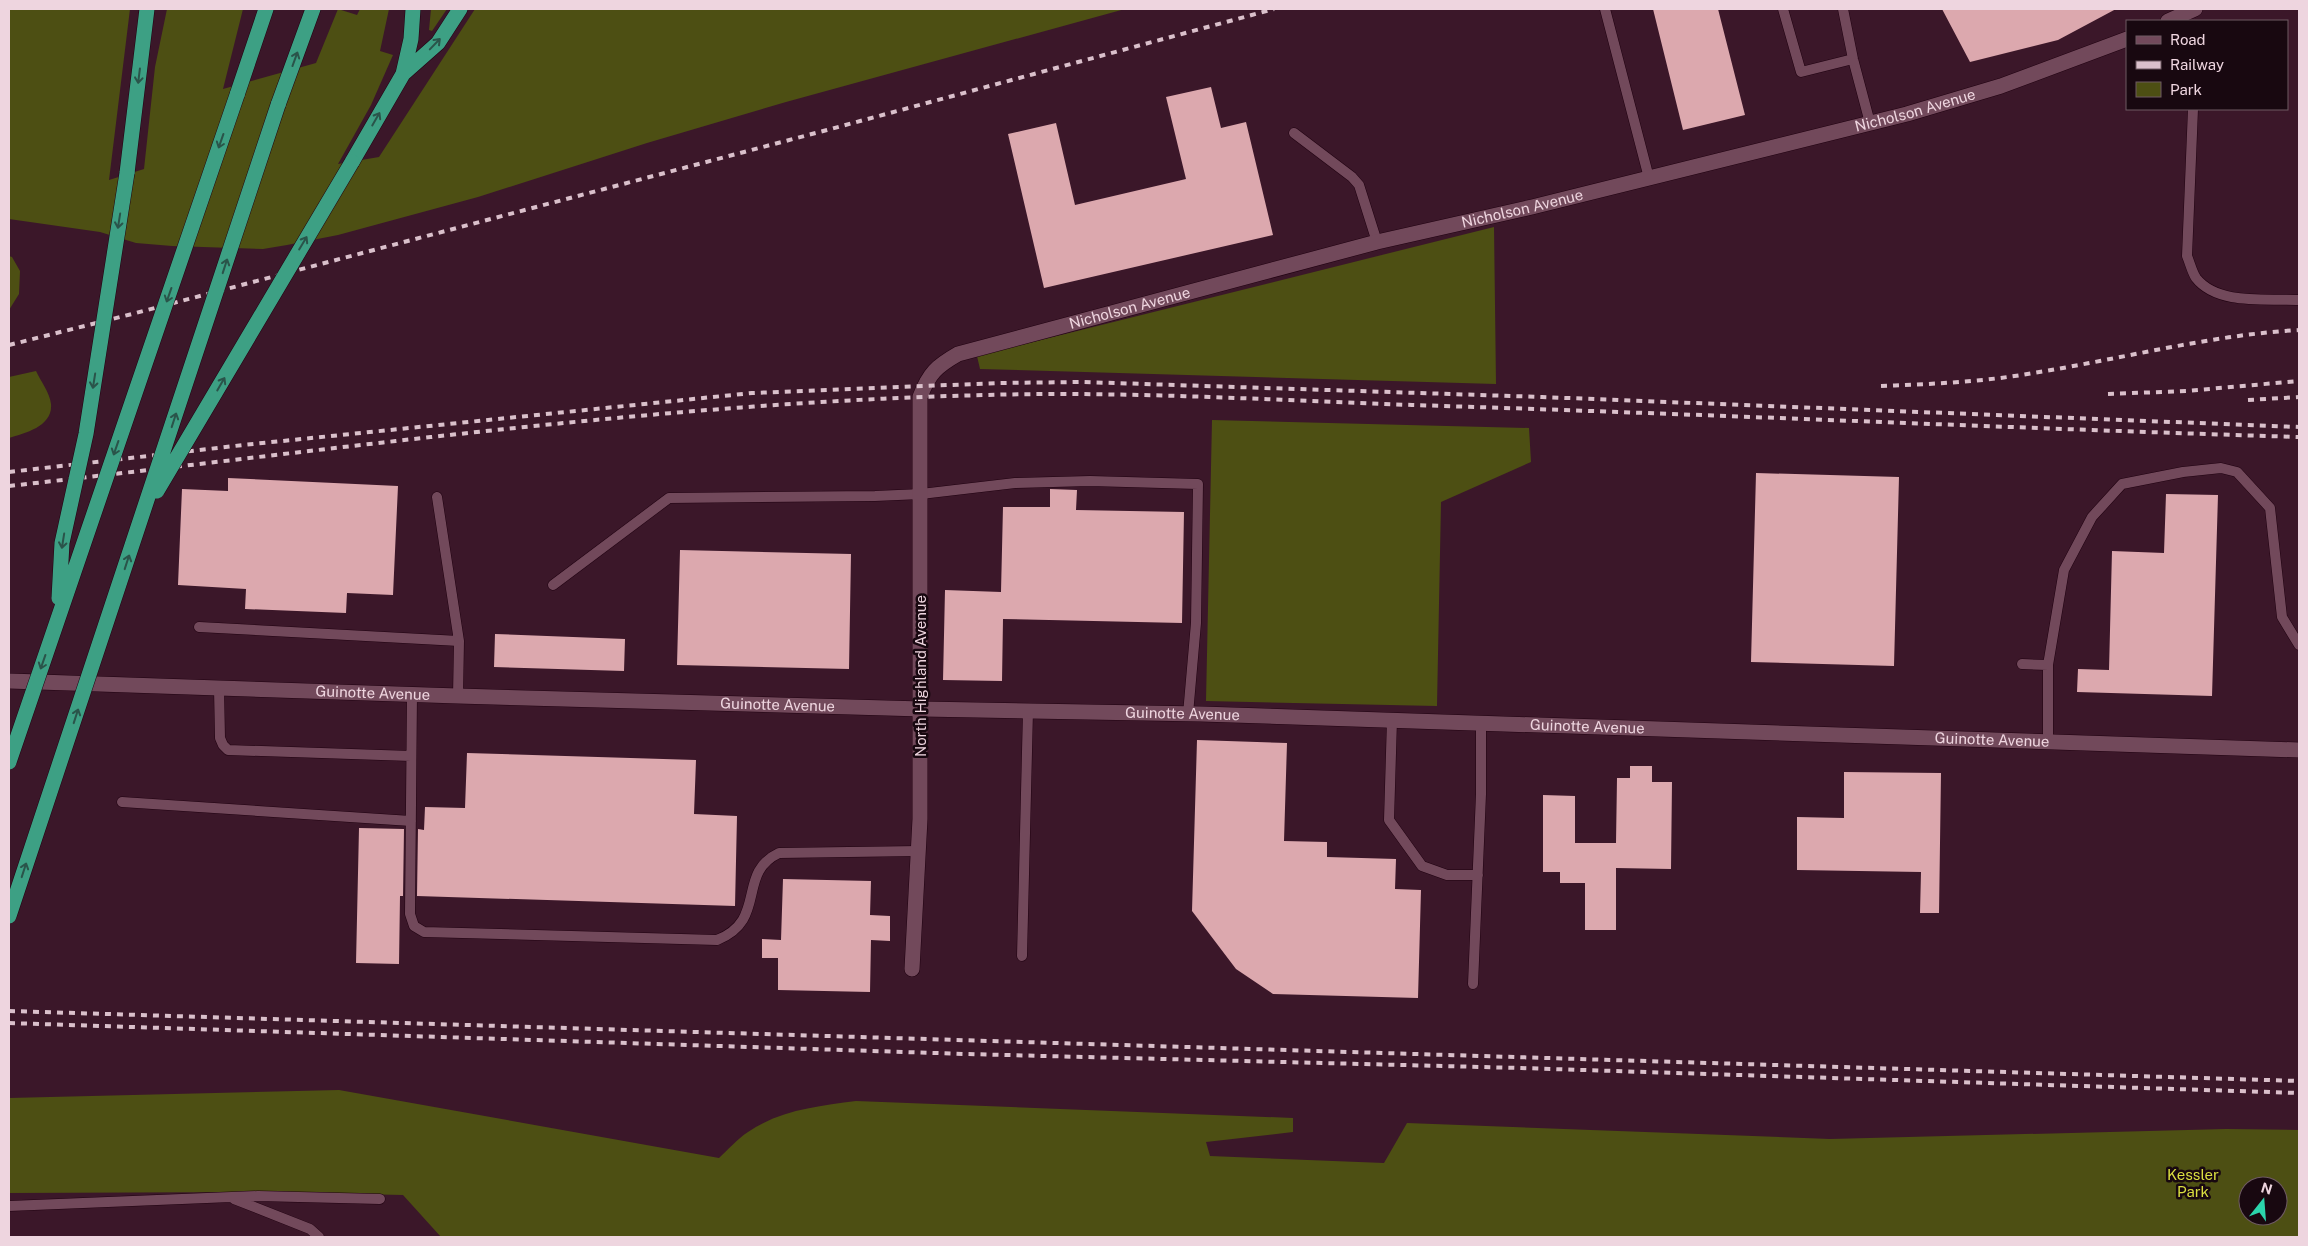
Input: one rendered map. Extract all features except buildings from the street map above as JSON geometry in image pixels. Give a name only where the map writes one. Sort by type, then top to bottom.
[{"type":"highway","points":[[58,616],[62,543],[86,434],[126,173],[147,9]]},
{"type":"highway","points":[[145,28],[151,9]]},
{"type":"highway","points":[[9,762],[266,9]]},
{"type":"highway","points":[[9,916],[278,105],[313,9]]},
{"type":"highway","points":[[143,516],[403,74],[411,39],[413,9]]},
{"type":"highway","points":[[403,74],[438,43],[460,9]]},
{"type":"street","name":"Nicholson Avenue","points":[[924,384],[938,366],[958,354],[1377,242],[1649,178],[1870,123],[2001,86],[2126,38]]},
{"type":"street","name":"North Highland Avenue","points":[[912,969],[919,852],[922,709],[920,397],[924,384]]},
{"type":"street","name":"Guinotte Avenue","points":[[9,681],[458,696],[1392,720],[2299,750]]},
{"type":"lane","points":[[1605,9],[1649,178]]},
{"type":"lane","points":[[1783,9],[1801,72],[1853,59]]},
{"type":"lane","points":[[1842,9],[1870,123]]},
{"type":"lane","points":[[2193,110],[2187,256],[2196,277],[2212,291],[2235,297],[2299,300]]},
{"type":"lane","points":[[1294,133],[1352,177],[1359,185],[1377,242]]},
{"type":"lane","points":[[2048,742],[2048,665],[2064,570],[2092,517],[2122,484],[2183,472],[2221,468],[2237,472],[2270,508],[2282,617],[2299,645]]},
{"type":"lane","points":[[553,584],[669,498],[921,494],[1015,483],[1090,481],[1198,484],[1196,623],[1188,714]]},
{"type":"lane","points":[[437,497],[459,642],[458,696]]},
{"type":"lane","points":[[199,628],[459,642]]},
{"type":"lane","points":[[2022,664],[2048,665]]},
{"type":"lane","points":[[219,688],[220,738],[222,745],[228,750],[411,756]]},
{"type":"lane","points":[[412,694],[410,914],[414,926],[424,932],[436,934],[717,940],[730,935],[741,925],[748,910],[757,872],[767,858],[778,853],[919,852]]},
{"type":"lane","points":[[1022,956],[1028,711]]},
{"type":"lane","points":[[1392,720],[1388,820],[1422,866],[1447,875],[1478,875]]},
{"type":"lane","points":[[1473,984],[1481,794],[1481,723]]},
{"type":"lane","points":[[122,802],[411,821]]},
{"type":"lane","points":[[230,1197],[310,1229],[319,1237]]},
{"type":"lane","points":[[9,1206],[230,1197],[380,1200]]},
{"type":"green space","points":[[9,9],[130,9],[109,180],[144,169],[155,67],[167,9],[243,9],[223,89],[316,63],[338,9],[357,15],[360,9],[389,9],[380,51],[393,55],[371,105],[338,164],[379,157],[475,9],[1125,9],[786,102],[647,143],[478,197],[338,235],[263,249],[136,243],[100,232],[9,219]]},
{"type":"green space","points":[[431,9],[447,9],[432,31],[429,30]]},
{"type":"green space","points":[[1494,227],[1496,384],[980,369],[977,356]]},
{"type":"green space","points":[[9,256],[12,257],[20,271],[19,294],[9,310]]},
{"type":"green space","points":[[36,371],[49,395],[51,404],[48,418],[30,431],[9,438],[9,377]]},
{"type":"green space","points":[[1212,420],[1529,428],[1531,462],[1441,502],[1437,706],[1206,701]]},
{"type":"green space","name":"Kessler Park","points":[[339,1090],[719,1158],[744,1135],[773,1119],[800,1110],[856,1101],[1293,1118],[1293,1132],[1206,1142],[1210,1156],[1384,1163],[1407,1123],[1830,1139],[2226,1129],[2299,1130],[2299,1237],[441,1237],[403,1195],[266,1192],[9,1193],[9,1098]]},
{"type":"railway","points":[[9,345],[827,130],[1274,9]]},
{"type":"railway","points":[[1881,386],[1995,379],[2199,342],[2299,330]]},
{"type":"railway","points":[[2108,394],[2186,391],[2299,381]]},
{"type":"railway","points":[[9,472],[243,445],[752,393],[999,383],[1083,382],[1542,397],[2299,427]]},
{"type":"railway","points":[[9,486],[374,443],[618,418],[862,400],[985,395],[1092,394],[1198,397],[2299,437]]},
{"type":"railway","points":[[2248,400],[2299,397]]},
{"type":"railway","points":[[9,1011],[2299,1081]]},
{"type":"railway","points":[[9,1023],[966,1054],[1521,1068],[2299,1093]]}]
